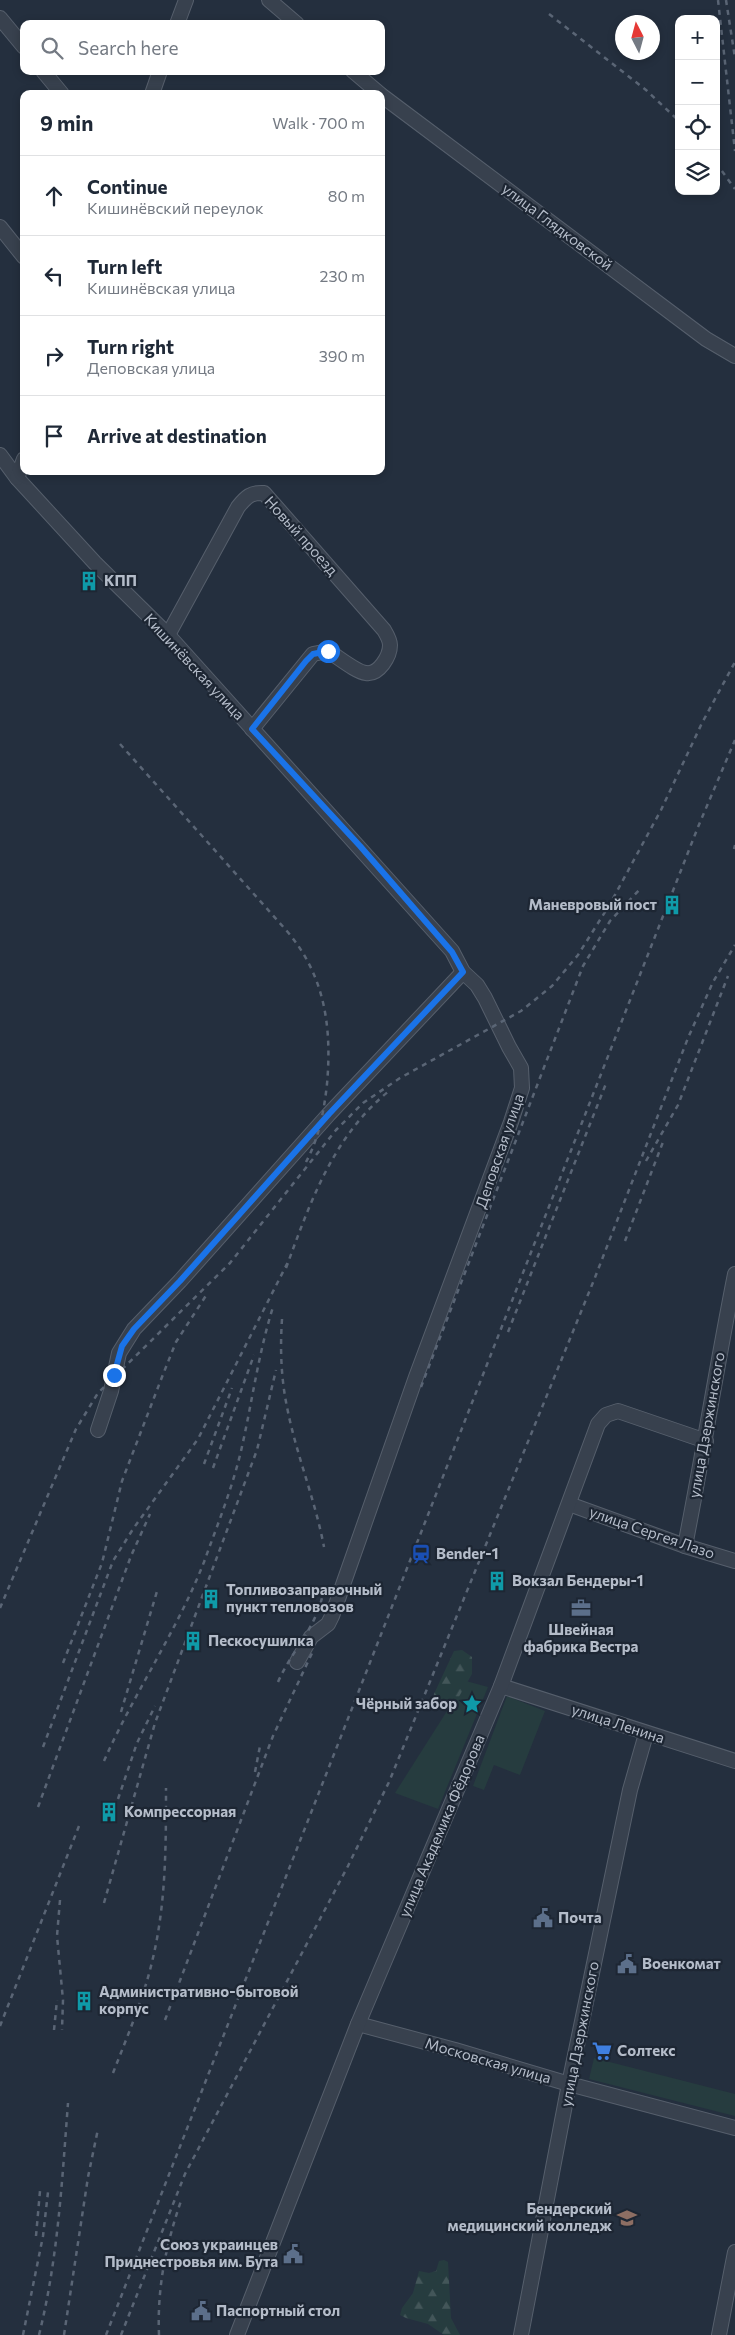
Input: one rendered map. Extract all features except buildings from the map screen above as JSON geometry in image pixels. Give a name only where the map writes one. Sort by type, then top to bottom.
[{"type":"street","points":[[179,20],[186,0]]},
{"type":"street","points":[[269,0],[292,20]]},
{"type":"street","points":[[0,18],[20,42]]},
{"type":"street","points":[[47,75],[59,90]]},
{"type":"street","points":[[153,90],[159,75]]},
{"type":"street","name":"улица Глядковской","points":[[358,75],[376,90]]},
{"type":"street","name":"улица Глядковской","points":[[385,97],[706,339],[735,356]]},
{"type":"street","points":[[0,227],[20,252]]},
{"type":"street","name":"Кишинёвская улица","points":[[0,455],[17,478],[95,563],[168,635],[360,846],[452,952],[463,972]]},
{"type":"street","points":[[17,478],[20,470]]},
{"type":"street","name":"Новый проезд","points":[[168,635],[238,507],[246,497],[255,492],[264,493],[384,630],[388,638],[388,655],[380,668],[366,673],[328,651],[313,654],[252,729]]},
{"type":"street","points":[[98,1430],[111,1391],[119,1352],[130,1334],[329,1114],[463,972]]},
{"type":"street","name":"Деповская улица","points":[[297,1662],[311,1637],[328,1624],[332,1616],[368,1511],[495,1167],[522,1088],[521,1068],[486,998],[463,972]]},
{"type":"street","name":"улица Дзержинского","points":[[685,1546],[706,1441],[735,1274]]},
{"type":"street","name":"улица Академика Фёдорова","points":[[237,2335],[358,2024],[501,1686],[598,1424],[606,1415],[618,1411],[706,1441]]},
{"type":"street","name":"улица Сергея Лазо","points":[[569,1504],[685,1546],[735,1561]]},
{"type":"street","name":"улица Ленина","points":[[501,1686],[735,1761]]},
{"type":"street","name":"улица Дзержинского","points":[[521,2335],[569,2084],[630,1790],[646,1734]]},
{"type":"street","name":"Московская улица","points":[[358,2024],[455,2050],[569,2084],[735,2128]]},
{"type":"street","points":[[719,2335],[735,2252]]},
{"type":"green space","points":[[462,1650],[472,1657],[472,1674],[453,1707],[446,1711],[433,1703],[434,1694],[454,1651]]},
{"type":"green space","points":[[466,1681],[488,1687],[438,1809],[395,1793]]},
{"type":"green space","points":[[507,1696],[545,1711],[520,1775],[494,1765],[484,1790],[473,1786]]},
{"type":"green space","points":[[594,2058],[735,2094],[735,2116],[589,2079]]},
{"type":"green space","points":[[444,2260],[448,2262],[451,2318],[460,2335],[444,2335],[428,2324],[400,2315],[402,2308],[413,2293],[419,2271],[429,2273],[436,2271],[439,2261]]},
{"type":"railway","points":[[718,0],[735,151]]},
{"type":"railway","points":[[726,0],[735,58]]},
{"type":"railway","points":[[549,14],[646,90],[675,117]]},
{"type":"railway","points":[[720,168],[735,189]]},
{"type":"railway","points":[[0,1608],[76,1429],[98,1393],[230,1263],[336,1130],[363,1103],[400,1078],[521,1011],[552,986],[578,955],[610,904],[661,810],[702,723],[735,662]]},
{"type":"railway","points":[[106,2335],[698,827],[735,740]]},
{"type":"railway","points":[[120,744],[286,930],[310,965],[323,1002],[327,1022],[328,1063],[326,1094],[320,1124],[306,1162]]},
{"type":"railway","points":[[734,849],[735,845]]},
{"type":"railway","points":[[421,1387],[583,966],[610,921],[641,888]]},
{"type":"railway","points":[[121,2335],[185,2174],[348,1866],[389,1782],[594,1280],[688,1038],[713,982],[735,945]]},
{"type":"railway","points":[[646,1161],[678,1105],[728,976]]},
{"type":"railway","points":[[508,1332],[607,1081]]},
{"type":"railway","points":[[286,1268],[314,1195],[338,1150],[369,1109],[389,1091]]},
{"type":"railway","points":[[625,1241],[663,1142]]},
{"type":"railway","points":[[43,1747],[113,1561],[133,1529],[198,1439],[288,1262]]},
{"type":"railway","points":[[63,1663],[102,1563],[122,1481],[162,1377],[176,1342],[207,1294]]},
{"type":"railway","points":[[104,1761],[128,1711],[181,1613],[204,1562],[237,1465],[263,1343],[273,1307]]},
{"type":"railway","points":[[282,1319],[281,1341],[285,1396],[295,1442],[316,1511],[324,1547]]},
{"type":"railway","points":[[213,1468],[254,1355]]},
{"type":"railway","points":[[104,1903],[155,1723],[257,1450],[276,1370]]},
{"type":"railway","points":[[204,1464],[232,1388]]},
{"type":"railway","points":[[38,1807],[131,1556],[150,1514]]},
{"type":"railway","points":[[121,1712],[158,1588]]},
{"type":"railway","points":[[278,1682],[311,1626],[321,1602],[324,1588]]},
{"type":"railway","points":[[165,2020],[273,1736],[314,1649]]},
{"type":"railway","points":[[118,1799],[137,1743],[155,1706]]},
{"type":"railway","points":[[255,1772],[260,1746]]},
{"type":"railway","points":[[113,2073],[144,1990],[157,1941],[163,1897],[166,1788]]},
{"type":"railway","points":[[0,2026],[79,1826]]},
{"type":"railway","points":[[60,1900],[57,1936],[63,2000],[62,2030]]},
{"type":"railway","points":[[54,2030],[57,2000]]},
{"type":"railway","points":[[39,2335],[55,2249],[68,2103]]},
{"type":"railway","points":[[64,2335],[88,2177],[98,2129]]},
{"type":"railway","points":[[36,2236],[40,2191]]},
{"type":"railway","points":[[23,2335],[43,2236],[48,2192]]},
{"type":"railway","points":[[159,2335],[161,2283],[171,2232],[182,2198]]},
{"type":"place","name":"КПП","points":[[89,581]]},
{"type":"place","name":"Маневровый пост","points":[[672,905]]},
{"type":"place","name":"Bender-1","points":[[421,1554]]},
{"type":"place","name":"Вокзал Бендеры-1","points":[[497,1581]]},
{"type":"place","name":"Топливозаправочный пункт тепловозов","points":[[211,1599]]},
{"type":"place","name":"Швейная фабрика Вестра","points":[[581,1608]]},
{"type":"place","name":"Пескосушилка","points":[[193,1641]]},
{"type":"place","name":"Чёрный забор","points":[[472,1704]]},
{"type":"place","name":"Компрессорная","points":[[109,1812]]},
{"type":"place","name":"Почта","points":[[543,1918]]},
{"type":"place","name":"Военкомат","points":[[627,1964]]},
{"type":"place","name":"Административно-бытовой корпус","points":[[84,2001]]},
{"type":"place","name":"Солтекс","points":[[602,2051]]},
{"type":"place","name":"Бендерский медицинский колледж","points":[[627,2218]]},
{"type":"place","name":"Союз украинцев Приднестровья им. Бута","points":[[293,2254]]},
{"type":"place","name":"Паспортный стол","points":[[201,2311]]},
{"type":"route","points":[[114,1375],[119,1352],[134,1329],[180,1281],[329,1114],[463,972],[452,952],[360,846],[252,729],[306,661],[313,654],[320,651],[328,651]]}]
